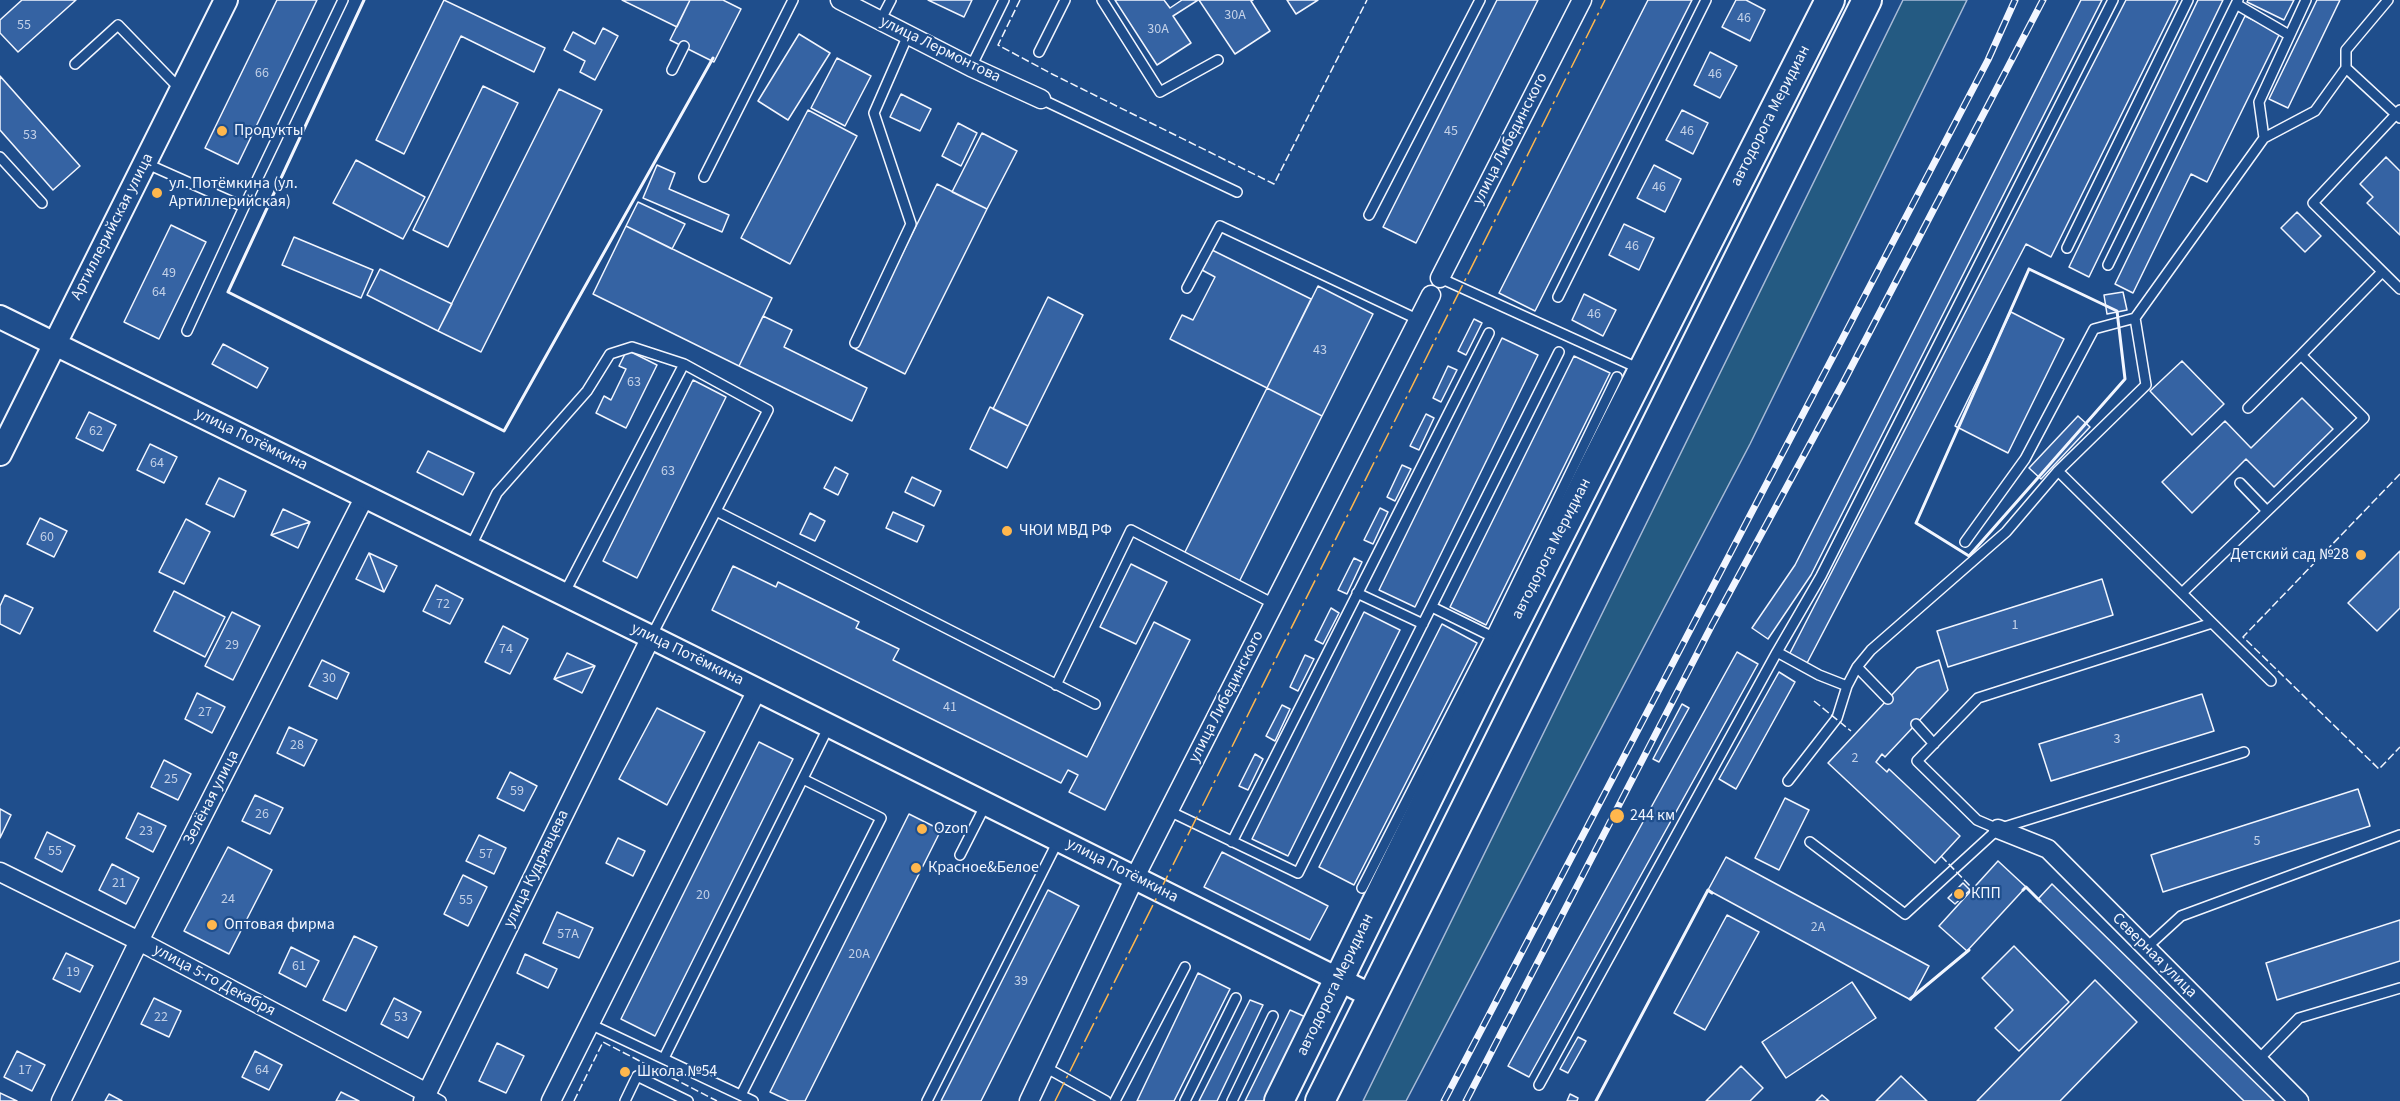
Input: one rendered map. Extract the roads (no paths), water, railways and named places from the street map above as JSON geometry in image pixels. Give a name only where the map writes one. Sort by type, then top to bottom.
[{"type":"main road","name":"автодорога Меридиан","points":[[1279,1101],[1483,686],[1629,373],[1830,0]]},
{"type":"main road","name":"автодорога Меридиан","points":[[1320,1101],[1867,0]]},
{"type":"street","name":"Артиллерийская улица","points":[[0,454],[226,0]]},
{"type":"street","name":"улица Лермонтова","points":[[840,0],[971,67],[1041,99]]},
{"type":"street","name":"улица Либединского","points":[[1440,278],[1582,0]]},
{"type":"street","name":"улица Либединского","points":[[1029,1101],[1135,877],[1431,295]]},
{"type":"street","name":"улица Потёмкина","points":[[0,317],[651,637],[1372,996]]},
{"type":"street","name":"Зелёная улица","points":[[61,1101],[139,941],[365,496]]},
{"type":"street","name":"улица Кудрявцева","points":[[430,1098],[651,637]]},
{"type":"street","points":[[551,1101],[757,690]]},
{"type":"street","name":"Северная улица","points":[[1998,829],[2048,849],[2299,1101]]},
{"type":"street","name":"улица 5-го Декабря","points":[[0,872],[139,941],[430,1098]]},
{"type":"lane","points":[[187,331],[343,0]]},
{"type":"lane","points":[[704,177],[793,0]]},
{"type":"lane","points":[[880,21],[891,0]]},
{"type":"lane","points":[[971,67],[1004,0]]},
{"type":"lane","points":[[1039,52],[1065,0]]},
{"type":"lane","points":[[1102,0],[1160,92],[1218,60]]},
{"type":"lane","points":[[1370,215],[1480,0]]},
{"type":"lane","points":[[1558,297],[1706,0]]},
{"type":"lane","points":[[1539,1085],[1821,576],[2113,0]]},
{"type":"lane","points":[[2067,248],[2188,0]]},
{"type":"lane","points":[[2264,138],[2259,102],[2306,0]]},
{"type":"lane","points":[[1965,542],[2025,459],[2094,329],[2135,318],[2264,138],[2315,111],[2346,68],[2346,50],[2388,0]]},
{"type":"lane","points":[[2108,265],[2237,2],[2289,35]]},
{"type":"lane","points":[[75,64],[118,25],[182,91]]},
{"type":"lane","points":[[855,343],[911,224],[874,113],[908,35]]},
{"type":"lane","points":[[672,70],[684,46]]},
{"type":"lane","points":[[2346,68],[2399,114],[2313,203],[2400,289]]},
{"type":"lane","points":[[1041,99],[1237,192]]},
{"type":"lane","points":[[0,157],[42,204]]},
{"type":"lane","points":[[145,163],[244,207]]},
{"type":"lane","points":[[1187,288],[1220,226],[1419,320]]},
{"type":"lane","points":[[2248,408],[2382,272]]},
{"type":"lane","points":[[1362,888],[1629,373],[1440,278]]},
{"type":"lane","points":[[1788,781],[1837,718],[1846,686],[1870,650],[2006,532],[2058,471],[2146,385],[2135,318]]},
{"type":"lane","points":[[1232,842],[1489,333]]},
{"type":"lane","points":[[470,548],[497,493],[587,392],[610,354],[632,347],[684,364],[768,410],[651,637]]},
{"type":"lane","points":[[1169,811],[1298,873],[1559,352]]},
{"type":"lane","points":[[2182,593],[2364,417],[2301,355]]},
{"type":"lane","points":[[564,594],[684,364]]},
{"type":"lane","points":[[2058,471],[2271,681]]},
{"type":"lane","points":[[2240,483],[2266,510]]},
{"type":"lane","points":[[716,511],[1095,704]]},
{"type":"lane","points":[[1056,685],[1131,530],[1274,604]]},
{"type":"lane","points":[[1357,593],[1423,624]]},
{"type":"lane","points":[[1432,607],[1491,636]]},
{"type":"lane","points":[[1998,829],[1977,820],[1917,761],[1978,698],[2212,623]]},
{"type":"lane","points":[[1777,652],[1846,686]]},
{"type":"lane","points":[[1857,667],[1888,699]]},
{"type":"lane","points":[[1916,724],[1934,744]]},
{"type":"lane","points":[[664,1058],[829,726]]},
{"type":"lane","points":[[1809,842],[1905,914],[1998,829],[2244,752]]},
{"type":"lane","points":[[741,1095],[881,818],[803,779]]},
{"type":"lane","points":[[960,855],[986,804]]},
{"type":"lane","points":[[2146,948],[2181,916],[2400,835]]},
{"type":"lane","points":[[927,1101],[1059,839]]},
{"type":"lane","points":[[1115,1101],[1185,967]]},
{"type":"lane","points":[[2258,1060],[2299,1018],[2400,988]]},
{"type":"lane","points":[[1185,1101],[1236,998]]},
{"type":"lane","points":[[1232,1101],[1274,1016]]},
{"type":"lane","points":[[590,1024],[753,1101]]},
{"type":"lane","points":[[1045,1067],[1107,1101]]},
{"type":"lane","points":[[625,1101],[637,1076],[688,1101]]},
{"type":"railway","points":[[1444,1101],[1988,60],[2015,0]]},
{"type":"railway","points":[[1466,1101],[1712,625],[1843,383],[2043,0]]},
{"type":"place","name":"Продукты","points":[[222,131]]},
{"type":"place","name":"ул. Потёмкина (ул. Артиллерийская)","points":[[157,193]]},
{"type":"place","name":"ЧЮИ МВД РФ","points":[[1007,531]]},
{"type":"place","name":"Детский сад №28","points":[[2361,555]]},
{"type":"place","name":"244 км","points":[[1617,816]]},
{"type":"place","name":"Ozon","points":[[922,829]]},
{"type":"place","name":"Красное&Белое","points":[[916,868]]},
{"type":"place","name":"КПП","points":[[1959,894]]},
{"type":"place","name":"Оптовая фирма","points":[[212,925]]},
{"type":"place","name":"Школа №54","points":[[625,1072]]}]
